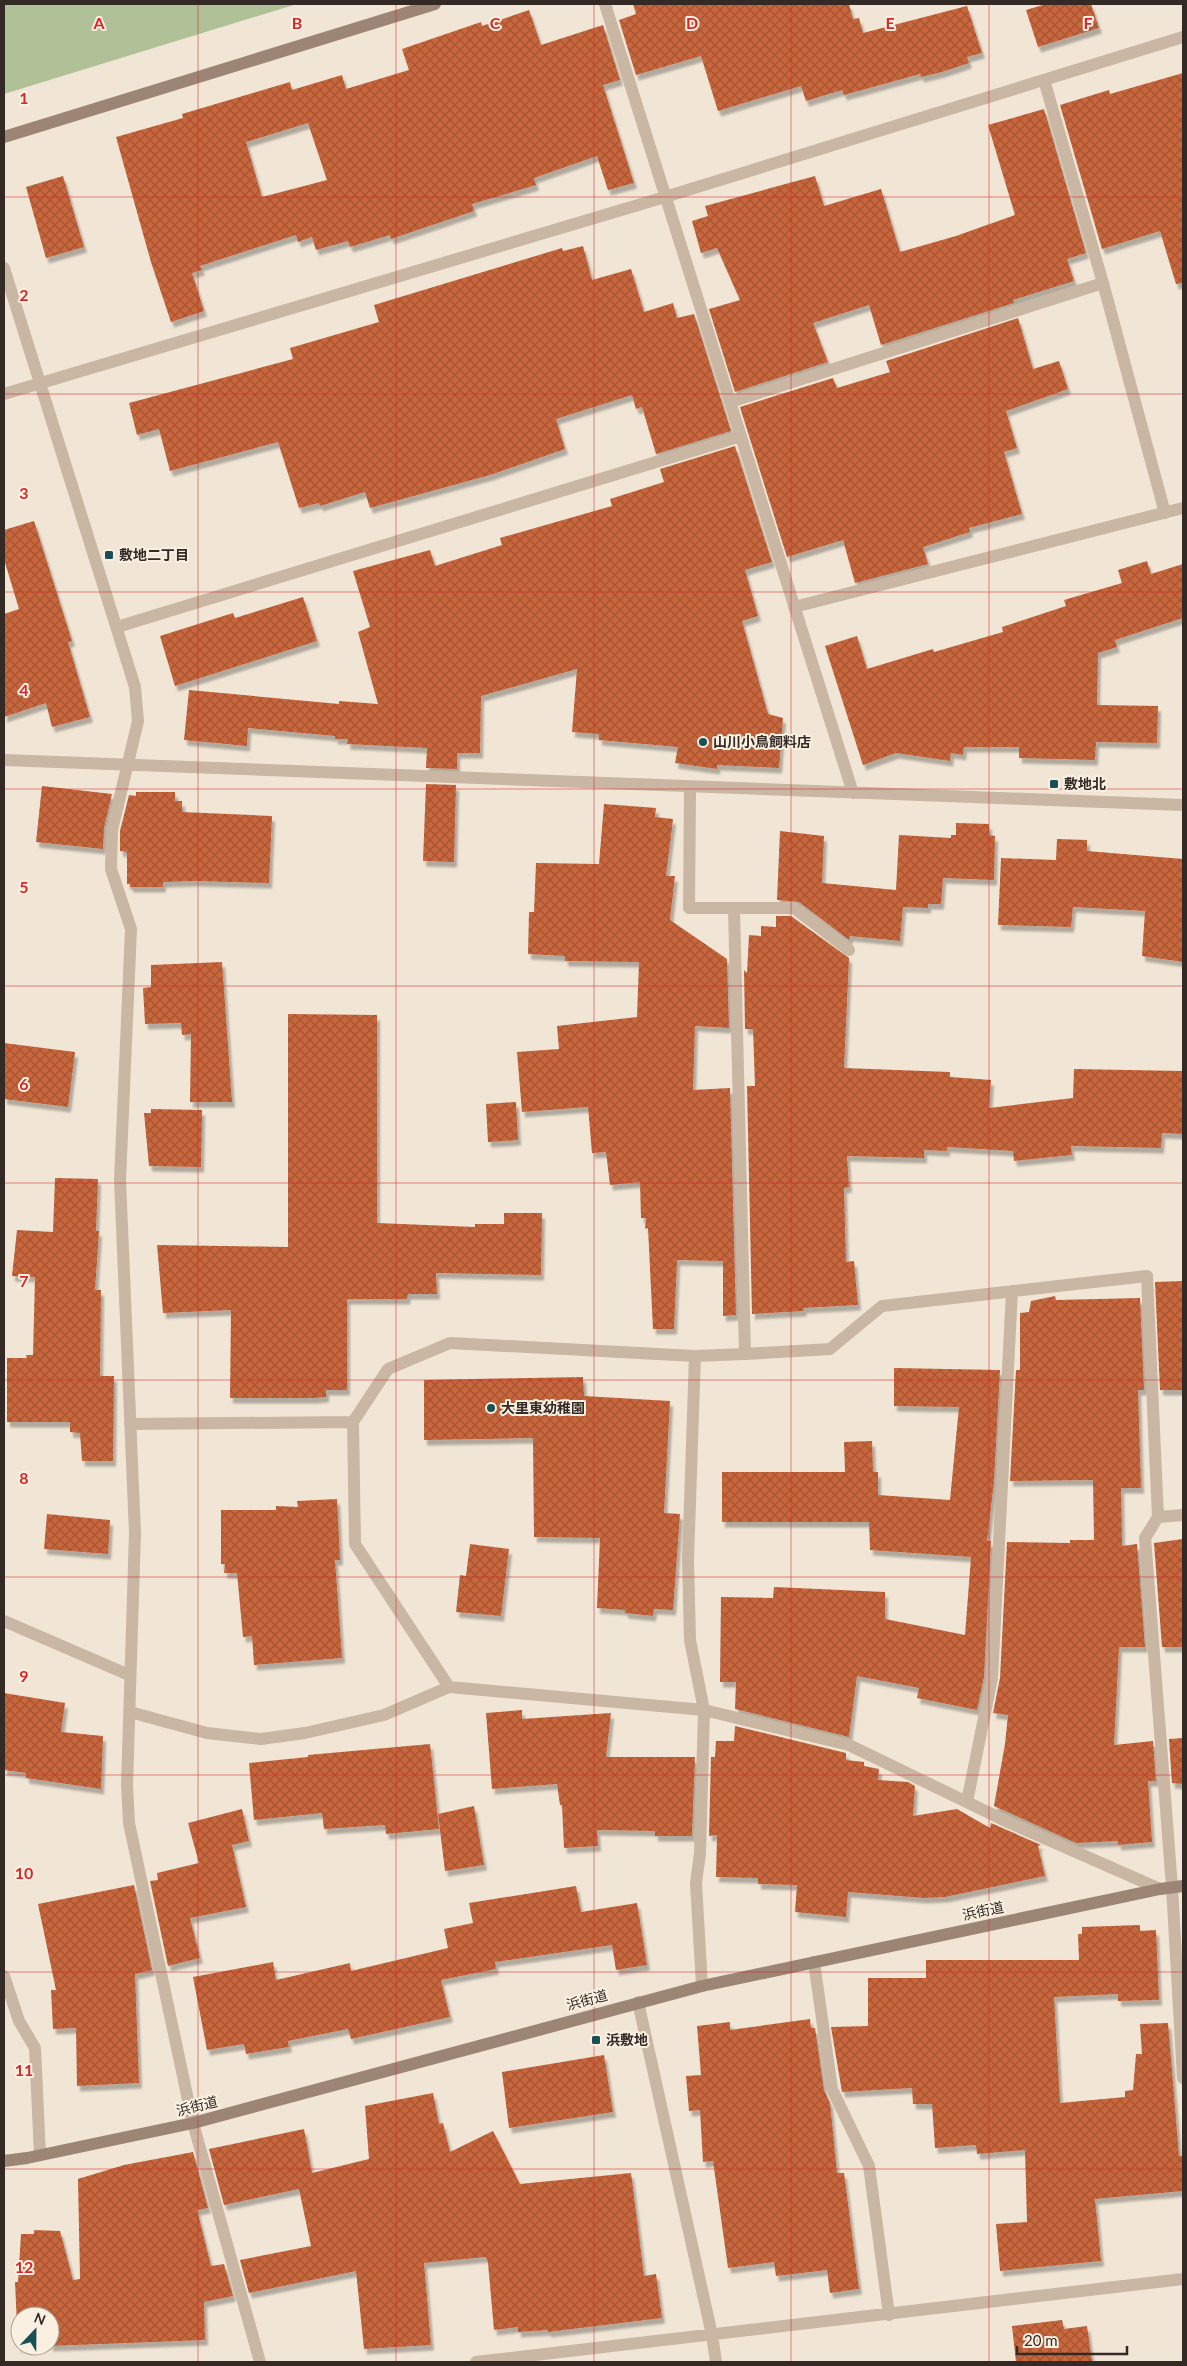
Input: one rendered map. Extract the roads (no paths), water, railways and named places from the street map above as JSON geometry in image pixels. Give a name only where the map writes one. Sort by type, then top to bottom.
[{"type":"street","points":[[4,137],[435,4]]},
{"type":"street","points":[[605,4],[854,793]]},
{"type":"street","points":[[4,394],[666,197],[1183,37]]},
{"type":"street","points":[[1044,80],[1103,284],[1165,513]]},
{"type":"street","points":[[4,268],[117,627],[136,695],[138,721],[112,830],[111,868],[131,929],[120,1180],[135,1534],[126,1785],[129,1823],[193,2123],[260,2362]]},
{"type":"street","points":[[730,402],[1103,284]]},
{"type":"street","points":[[117,627],[741,436]]},
{"type":"street","points":[[794,607],[1183,508]]},
{"type":"street","points":[[4,760],[1183,805]]},
{"type":"street","points":[[690,787],[689,908],[794,908],[849,950]]},
{"type":"street","points":[[734,909],[745,1354]]},
{"type":"street","points":[[449,1687],[355,1544],[353,1422],[388,1369],[450,1342],[695,1356],[830,1349],[882,1306],[1147,1276],[1158,1517],[1145,1538],[1172,1887],[1183,2078]]},
{"type":"street","points":[[967,1802],[992,1678],[1012,1291]]},
{"type":"street","points":[[695,1356],[688,1560],[690,1640],[704,1710],[700,1853],[696,1883],[702,1986]]},
{"type":"street","points":[[130,1424],[353,1422]]},
{"type":"street","points":[[1158,1517],[1183,1515]]},
{"type":"street","points":[[4,1621],[130,1675]]},
{"type":"street","points":[[130,1712],[207,1733],[261,1738],[305,1733],[384,1715],[449,1687],[704,1710],[849,1745],[967,1802],[1172,1887]]},
{"type":"street","name":"浜街道","points":[[4,2161],[40,2156],[193,2123],[702,1986],[1172,1887]]},
{"type":"street","points":[[814,1962],[832,2089],[869,2166],[889,2315]]},
{"type":"street","points":[[4,1976],[20,2021],[35,2048],[40,2156]]},
{"type":"street","points":[[638,2002],[712,2335],[716,2362]]},
{"type":"street","points":[[476,2362],[1183,2279]]},
{"type":"place","name":"敷地二丁目","points":[[109,555]]},
{"type":"place","name":"山川小鳥飼料店","points":[[703,742]]},
{"type":"place","name":"敷地北","points":[[1054,784]]},
{"type":"place","name":"大里東幼稚園","points":[[491,1408]]},
{"type":"place","name":"浜敷地","points":[[596,2040]]}]
